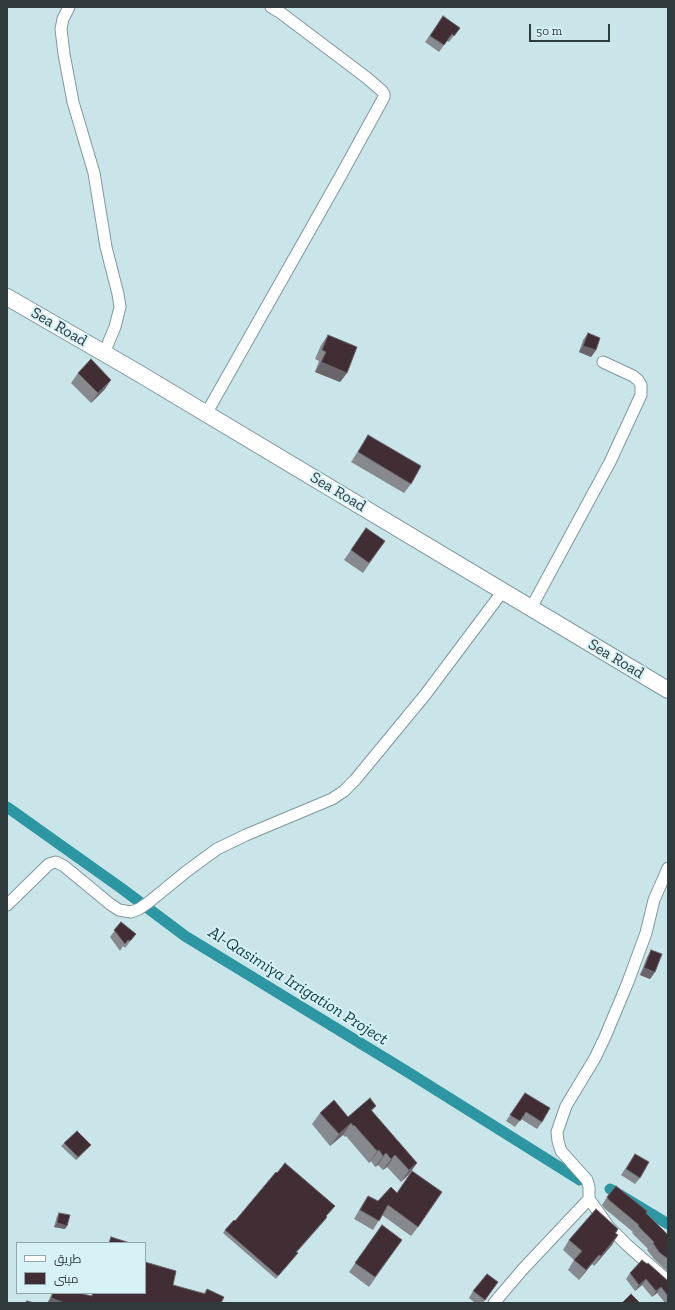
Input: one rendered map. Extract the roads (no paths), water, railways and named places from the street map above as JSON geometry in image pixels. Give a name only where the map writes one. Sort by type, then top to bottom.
[{"type":"highway","name":"Sea Road","points":[[7,297],[104,353],[668,690]]},
{"type":"street","points":[[69,7],[63,19],[61,29],[64,54],[73,102],[94,172],[106,247],[120,307],[117,322],[104,353]]},
{"type":"street","points":[[206,414],[384,97],[382,91],[367,78],[271,7]]},
{"type":"street","points":[[531,608],[610,462],[641,395],[641,385],[638,380],[633,376],[603,362]]},
{"type":"street","points":[[7,905],[49,864],[56,862],[64,866],[119,910],[130,912],[139,909],[149,902],[217,849],[285,818],[332,800],[344,791],[370,762],[425,695],[503,591]]},
{"type":"street","points":[[668,868],[654,900],[646,933],[628,982],[605,1037],[595,1058],[566,1106],[557,1132],[561,1151],[587,1180],[589,1187],[589,1199],[609,1227],[627,1246],[668,1281]]},
{"type":"street","points":[[494,1303],[523,1269],[589,1199]]},
{"type":"waterway","name":"Al-Qasimiya Irrigation Project","points":[[7,807],[121,888],[185,936],[406,1071],[580,1180]]},
{"type":"waterway","name":"Al-Qasimiya Irrigation Project","points":[[610,1189],[668,1224]]}]
